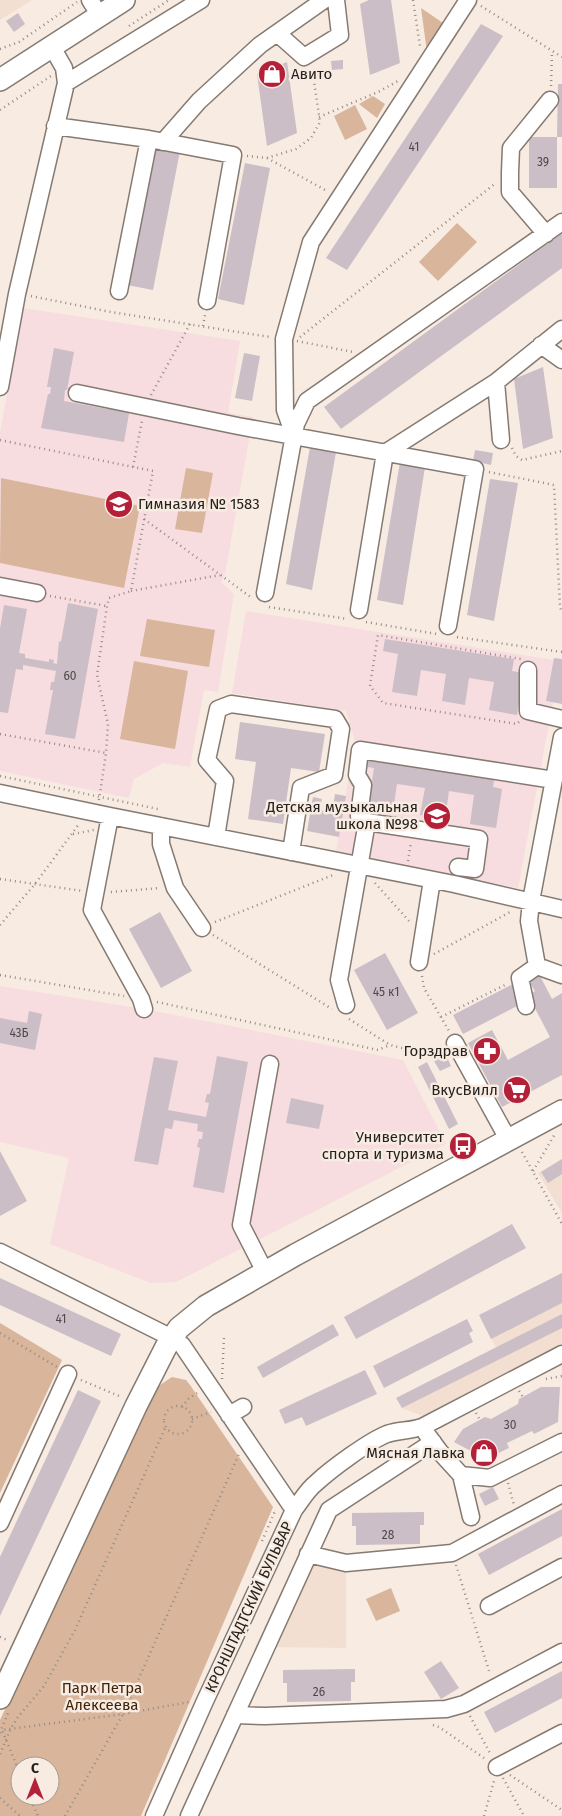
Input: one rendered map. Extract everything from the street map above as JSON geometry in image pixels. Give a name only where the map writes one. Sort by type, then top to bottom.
[{"type":"main road","points":[[0,80],[52,47],[95,8],[124,0]]},
{"type":"main road","points":[[0,1698],[136,1406],[154,1369],[179,1328],[206,1306],[265,1272],[514,1145],[560,1119]]},
{"type":"street","points":[[66,83],[201,0]]},
{"type":"street","points":[[119,291],[156,140],[260,45],[324,0]]},
{"type":"street","points":[[277,33],[304,57],[310,54],[340,35],[336,0]]},
{"type":"street","points":[[294,435],[285,410],[284,339],[311,242],[474,3]]},
{"type":"street","points":[[0,387],[17,294],[66,83],[64,68],[52,47]]},
{"type":"street","points":[[546,234],[510,192],[510,172],[511,148],[550,100]]},
{"type":"street","points":[[55,126],[156,140],[233,155],[207,301]]},
{"type":"street","points":[[265,593],[296,424],[307,401],[562,222]]},
{"type":"street","points":[[359,610],[385,453],[496,382],[562,329]]},
{"type":"street","points":[[541,345],[562,360]]},
{"type":"street","points":[[496,382],[506,443]]},
{"type":"street","points":[[77,393],[251,429],[294,435],[475,469],[448,626]]},
{"type":"street","points":[[0,586],[36,593]]},
{"type":"street","points":[[528,670],[528,711],[562,719]]},
{"type":"street","points":[[216,837],[225,781],[207,760],[218,708],[231,704],[335,719],[341,729],[334,775],[301,788],[291,852]]},
{"type":"street","points":[[537,966],[529,921],[531,901],[562,737]]},
{"type":"street","points":[[458,867],[475,869],[479,839],[367,822],[359,816],[363,785],[356,775],[360,750],[554,780]]},
{"type":"street","points":[[0,793],[86,811],[109,822],[161,826],[432,880],[562,909]]},
{"type":"street","points":[[109,822],[92,910],[142,1004]]},
{"type":"street","points":[[343,1011],[339,980],[367,822]]},
{"type":"street","points":[[161,826],[161,844],[175,888],[202,928]]},
{"type":"street","points":[[419,962],[432,880]]},
{"type":"street","points":[[537,966],[562,976]]},
{"type":"street","points":[[526,1006],[520,978],[537,966]]},
{"type":"street","points":[[455,1044],[514,1145]]},
{"type":"street","points":[[265,1272],[241,1225],[270,1064]]},
{"type":"street","name":"КРОНШТАДТСКИЙ БУЛЬВАР","points":[[0,1252],[182,1344],[236,1411],[294,1510],[154,1816]]},
{"type":"street","points":[[294,1510],[316,1483],[377,1439],[398,1431],[422,1427],[528,1370],[562,1354]]},
{"type":"street","points":[[0,1523],[68,1374]]},
{"type":"street","points":[[422,1427],[461,1474],[471,1517]]},
{"type":"street","points":[[189,1816],[329,1510],[433,1442]]},
{"type":"street","points":[[461,1474],[490,1478],[562,1442]]},
{"type":"street","points":[[308,1554],[346,1563],[452,1553],[562,1494]]},
{"type":"street","points":[[489,1606],[562,1567]]},
{"type":"street","points":[[235,1715],[265,1716],[446,1709],[464,1704],[562,1652]]},
{"type":"street","points":[[497,1767],[562,1733]]},
{"type":"path","points":[[0,49],[19,42],[80,0]]},
{"type":"path","points":[[413,0],[420,54]]},
{"type":"path","points":[[474,3],[562,57]]},
{"type":"path","points":[[550,100],[552,52]]},
{"type":"path","points":[[233,155],[267,158],[296,149],[311,138],[320,122],[320,116],[310,54]]},
{"type":"path","points":[[320,116],[378,92],[405,78]]},
{"type":"path","points":[[267,158],[340,199]]},
{"type":"path","points":[[373,356],[295,341],[510,172]]},
{"type":"path","points":[[17,294],[111,312],[284,339]]},
{"type":"path","points":[[133,467],[144,408],[190,324]]},
{"type":"path","points":[[0,440],[153,471],[131,591]]},
{"type":"path","points":[[506,443],[516,456],[522,460],[562,451]]},
{"type":"path","points":[[475,469],[554,485],[560,607],[562,613]]},
{"type":"path","points":[[0,925],[35,884],[85,816],[87,808],[97,810],[106,753],[108,724],[98,675],[109,598],[131,591],[220,575]]},
{"type":"path","points":[[36,593],[107,606]]},
{"type":"path","points":[[528,670],[523,659],[378,635],[370,686],[383,703],[489,720],[518,724],[528,711]]},
{"type":"path","points":[[0,734],[106,753]]},
{"type":"path","points":[[0,776],[100,797]]},
{"type":"path","points":[[71,834],[109,822]]},
{"type":"path","points":[[407,866],[414,829]]},
{"type":"path","points":[[202,928],[359,865],[423,936]]},
{"type":"path","points":[[520,978],[441,1017],[424,988],[419,962],[531,901]]},
{"type":"path","points":[[202,928],[343,1011],[390,1045],[424,1053],[455,1044]]},
{"type":"path","points":[[0,975],[378,1050],[390,1045]]},
{"type":"path","points":[[533,1171],[560,1119]]},
{"type":"path","points":[[514,1145],[533,1171],[562,1224]]},
{"type":"path","points":[[0,1333],[68,1374],[119,1396]]},
{"type":"path","points":[[222,1381],[224,1337]]},
{"type":"path","points":[[520,1391],[523,1397]]},
{"type":"path","points":[[182,1407],[188,1399],[198,1392],[202,1399]]},
{"type":"path","points":[[192,1419],[211,1412],[207,1405]]},
{"type":"path","points":[[0,1754],[11,1728],[44,1686],[75,1630],[166,1426],[165,1416],[167,1412],[175,1406],[188,1410],[192,1419],[190,1428],[182,1434],[172,1433],[166,1426]]},
{"type":"path","points":[[476,1414],[480,1420]]},
{"type":"path","points":[[65,1816],[123,1714],[240,1453],[245,1460]]},
{"type":"path","points":[[504,1471],[518,1518]]},
{"type":"path","points":[[262,1541],[277,1506]]},
{"type":"path","points":[[452,1553],[494,1688]]},
{"type":"path","points":[[0,1637],[7,1640]]},
{"type":"path","points":[[12,1756],[2,1730],[205,1701]]},
{"type":"path","points":[[430,1724],[440,1728],[497,1767],[524,1816]]},
{"type":"path","points":[[484,1816],[497,1767]]},
{"type":"path","points":[[0,1798],[20,1816]]},
{"type":"shaded area","points":[[0,0],[32,0],[0,20]]},
{"type":"shaded area","name":"Гимназия № 1583","points":[[23,308],[240,341],[228,413],[253,417],[225,574],[221,582],[234,594],[218,692],[204,690],[190,767],[163,763],[134,779],[129,798],[0,771],[0,433]]},
{"type":"shaded area","points":[[246,611],[554,660],[546,701],[553,703],[518,888],[336,852],[355,741],[346,711],[232,693]]},
{"type":"shaded area","points":[[0,986],[144,1009],[403,1060],[446,1144],[176,1282],[151,1283],[50,1244],[69,1158],[0,1142]]},
{"type":"shaded area","points":[[562,1159],[562,1213],[538,1173]]},
{"type":"shaded area","points":[[562,1288],[562,1344],[423,1416],[402,1408],[496,1348],[486,1328]]},
{"type":"shaded area","points":[[308,1554],[346,1563],[346,1648],[267,1647]]},
{"type":"green space","points":[[421,8],[446,25],[427,52]]},
{"type":"green space","points":[[373,96],[385,104],[377,118],[359,104]]},
{"type":"green space","points":[[355,105],[367,129],[345,140],[334,116]]},
{"type":"green space","points":[[457,223],[477,242],[438,281],[419,262]]},
{"type":"green space","points":[[186,468],[213,473],[202,533],[175,529]]},
{"type":"green space","points":[[1,478],[140,506],[124,588],[0,563]]},
{"type":"green space","points":[[147,619],[215,630],[209,667],[140,656]]},
{"type":"green space","points":[[134,661],[188,671],[175,749],[120,739]]},
{"type":"green space","points":[[0,1323],[62,1360],[0,1493]]},
{"type":"green space","name":"Парк Петра Алексеева","points":[[172,1377],[186,1380],[273,1507],[141,1816],[0,1816],[0,1720],[151,1397],[160,1385]]},
{"type":"green space","points":[[391,1588],[400,1611],[376,1621],[366,1599]]},
{"type":"building","points":[[369,0],[391,0],[400,63],[370,75],[360,4]]},
{"type":"building","points":[[18,13],[25,24],[14,32],[6,21]]},
{"type":"building","points":[[481,24],[503,36],[347,270],[326,258]]},
{"type":"building","points":[[343,60],[343,69],[332,70],[331,61]]},
{"type":"building","points":[[287,62],[297,133],[267,146],[257,74]]},
{"type":"building","points":[[558,84],[562,84],[562,137],[557,137]]},
{"type":"building","points":[[529,137],[557,137],[557,188],[529,188]]},
{"type":"building","points":[[155,146],[180,151],[153,290],[127,285]]},
{"type":"building","points":[[245,163],[270,168],[244,305],[218,299]]},
{"type":"building","points":[[562,233],[562,268],[341,429],[324,407]]},
{"type":"building","points":[[54,348],[74,352],[64,401],[107,409],[108,404],[130,408],[124,442],[41,428],[48,394],[50,394],[51,387],[47,387]]},
{"type":"building","points":[[244,353],[260,356],[252,401],[235,398]]},
{"type":"building","points":[[543,367],[553,438],[523,449],[514,379]]},
{"type":"building","points":[[310,447],[336,452],[312,590],[286,584]]},
{"type":"building","points":[[475,450],[493,453],[491,465],[473,461]]},
{"type":"building","points":[[400,462],[425,467],[403,605],[377,600]]},
{"type":"building","points":[[490,479],[518,483],[494,621],[467,615]]},
{"type":"building","points":[[68,603],[98,609],[75,739],[45,734],[53,690],[50,690],[51,682],[54,682],[56,671],[23,665],[23,670],[16,669],[8,713],[0,712],[0,629],[4,605],[27,609],[19,653],[25,654],[25,658],[49,662],[49,659],[54,660],[53,663],[57,664],[59,641],[61,642]]},
{"type":"building","points":[[385,639],[514,659],[512,671],[524,673],[517,715],[489,710],[494,682],[469,678],[465,705],[442,701],[446,674],[421,670],[417,696],[392,692],[398,654],[383,651]]},
{"type":"building","points":[[554,658],[562,659],[562,704],[546,701]]},
{"type":"building","points":[[240,722],[325,734],[319,772],[291,768],[283,824],[248,819],[256,762],[235,759]]},
{"type":"building","points":[[364,754],[495,774],[493,787],[502,789],[496,828],[470,824],[474,795],[449,791],[445,819],[420,815],[425,788],[397,784],[393,811],[368,807],[374,768],[362,766]]},
{"type":"building","points":[[335,794],[346,796],[339,837],[307,831],[313,797],[322,799],[320,810],[332,813]]},
{"type":"building","points":[[160,912],[192,971],[161,988],[129,929]]},
{"type":"building","points":[[385,953],[418,1013],[387,1030],[354,970]]},
{"type":"building","points":[[539,974],[552,999],[562,993],[562,1075],[502,1107],[468,1043],[492,1030],[508,1060],[550,1037],[528,995],[535,991],[528,980]]},
{"type":"building","points":[[515,983],[523,997],[516,1001],[519,1005],[463,1034],[453,1015]]},
{"type":"building","points":[[29,1011],[42,1014],[35,1050],[0,1043],[0,1018],[27,1023]]},
{"type":"building","points":[[446,1055],[451,1066],[440,1071],[434,1061]]},
{"type":"building","points":[[217,1056],[248,1062],[224,1193],[193,1187],[200,1148],[197,1147],[199,1139],[202,1139],[203,1132],[197,1131],[198,1124],[174,1120],[172,1129],[165,1128],[158,1165],[134,1161],[154,1057],[178,1061],[168,1110],[206,1117],[209,1103],[205,1102],[207,1094],[210,1094]]},
{"type":"building","points":[[427,1062],[458,1124],[449,1129],[418,1067]]},
{"type":"building","points":[[291,1098],[324,1105],[319,1129],[286,1123]]},
{"type":"building","points":[[0,1151],[27,1201],[0,1216]]},
{"type":"building","points":[[562,1159],[562,1174],[548,1183],[541,1172]]},
{"type":"building","points":[[512,1224],[526,1248],[356,1339],[344,1317]]},
{"type":"building","points":[[562,1273],[562,1303],[491,1339],[479,1315]]},
{"type":"building","points":[[0,1278],[121,1334],[111,1356],[0,1305]]},
{"type":"building","points":[[562,1314],[562,1328],[402,1408],[396,1398]]},
{"type":"building","points":[[467,1319],[473,1331],[469,1333],[473,1342],[384,1388],[373,1366]]},
{"type":"building","points":[[333,1324],[339,1335],[263,1378],[257,1367]]},
{"type":"building","points":[[365,1370],[377,1394],[306,1426],[302,1417],[285,1424],[279,1410]]},
{"type":"building","points":[[541,1387],[560,1387],[558,1422],[534,1434],[532,1431],[507,1443],[509,1448],[486,1459],[454,1442],[463,1429],[485,1417],[491,1419],[518,1404],[519,1399]]},
{"type":"building","points":[[78,1390],[101,1401],[0,1616],[0,1557]]},
{"type":"building","points":[[493,1487],[499,1499],[485,1506],[479,1494]]},
{"type":"building","points":[[562,1509],[562,1536],[489,1575],[478,1554]]},
{"type":"building","points":[[424,1512],[424,1525],[420,1525],[420,1544],[356,1545],[356,1526],[352,1526],[352,1513]]},
{"type":"building","points":[[441,1661],[459,1688],[441,1699],[424,1672]]},
{"type":"building","points":[[355,1669],[355,1682],[351,1682],[351,1701],[287,1702],[287,1683],[283,1683],[283,1670]]},
{"type":"building","points":[[562,1671],[562,1698],[495,1733],[484,1712]]},
{"type":"place","name":"Авито","points":[[272,74]]},
{"type":"place","name":"Гимназия № 1583","points":[[119,504]]},
{"type":"place","name":"Детская музыкальная школа №98","points":[[437,816]]},
{"type":"place","name":"Горздрав","points":[[487,1051]]},
{"type":"place","name":"ВкусВилл","points":[[517,1090]]},
{"type":"place","name":"Университет спорта и туризма","points":[[463,1146]]},
{"type":"place","name":"Мясная Лавка","points":[[484,1453]]}]
